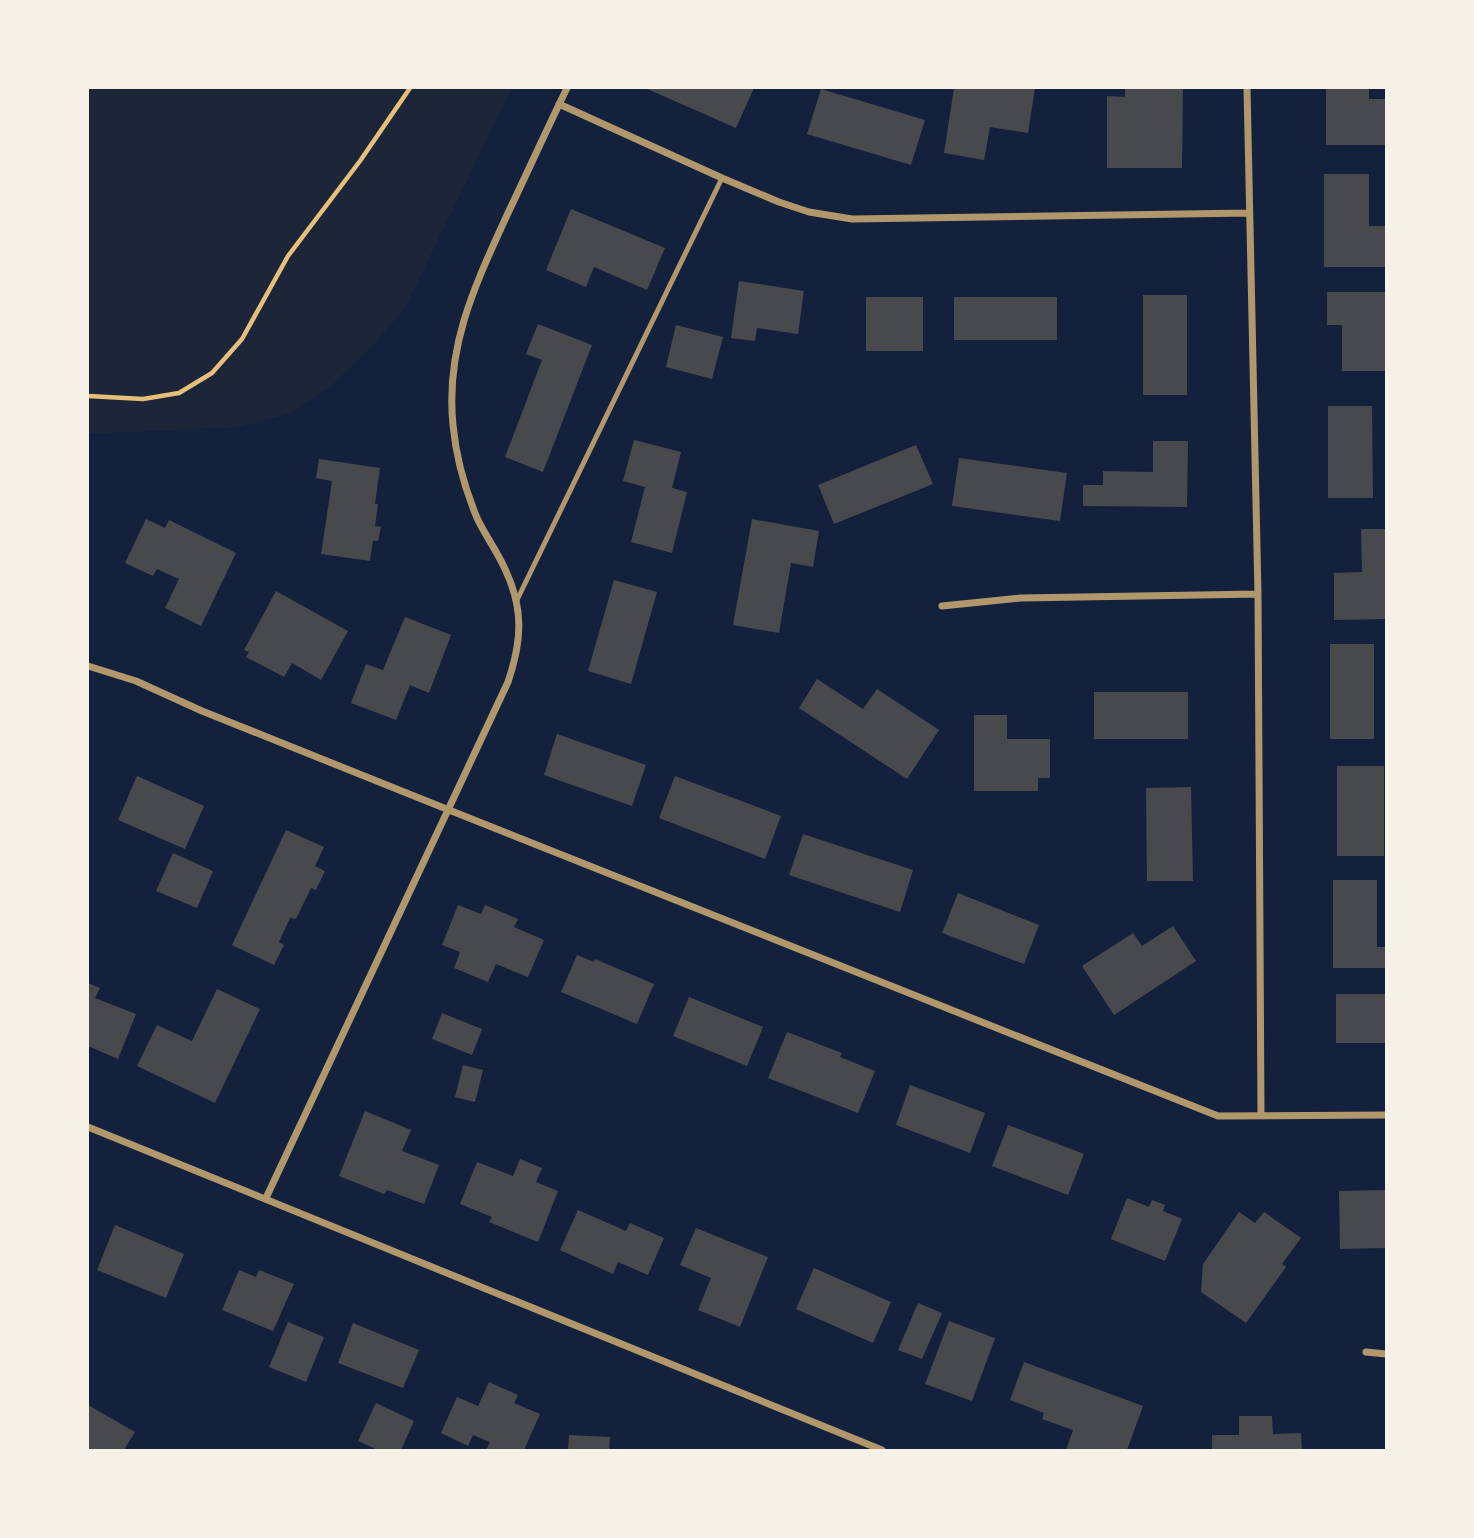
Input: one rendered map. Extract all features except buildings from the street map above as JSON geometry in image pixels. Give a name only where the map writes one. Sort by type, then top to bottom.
[{"type":"street","points":[[266,1198],[449,810],[508,682],[518,653],[520,631],[517,600],[506,570],[478,519],[461,475],[453,425],[453,372],[460,326],[473,287],[567,88]]},
{"type":"street","points":[[1247,88],[1258,594],[1261,1116]]},
{"type":"street","points":[[559,104],[722,178],[809,212],[852,219],[1250,213]]},
{"type":"street","points":[[942,606],[1021,598],[1258,594]]},
{"type":"street","points":[[88,666],[136,681],[202,711],[1217,1116],[1387,1115]]},
{"type":"street","points":[[88,1127],[883,1451]]},
{"type":"street","points":[[1366,1352],[1387,1354]]},
{"type":"lane","points":[[517,600],[722,178]]},
{"type":"path","points":[[88,396],[142,399],[178,393],[212,373],[242,339],[288,256],[360,161],[410,88]]},
{"type":"shaded area","points":[[88,88],[512,88],[405,308],[368,351],[330,387],[292,413],[240,427],[88,434]]}]
